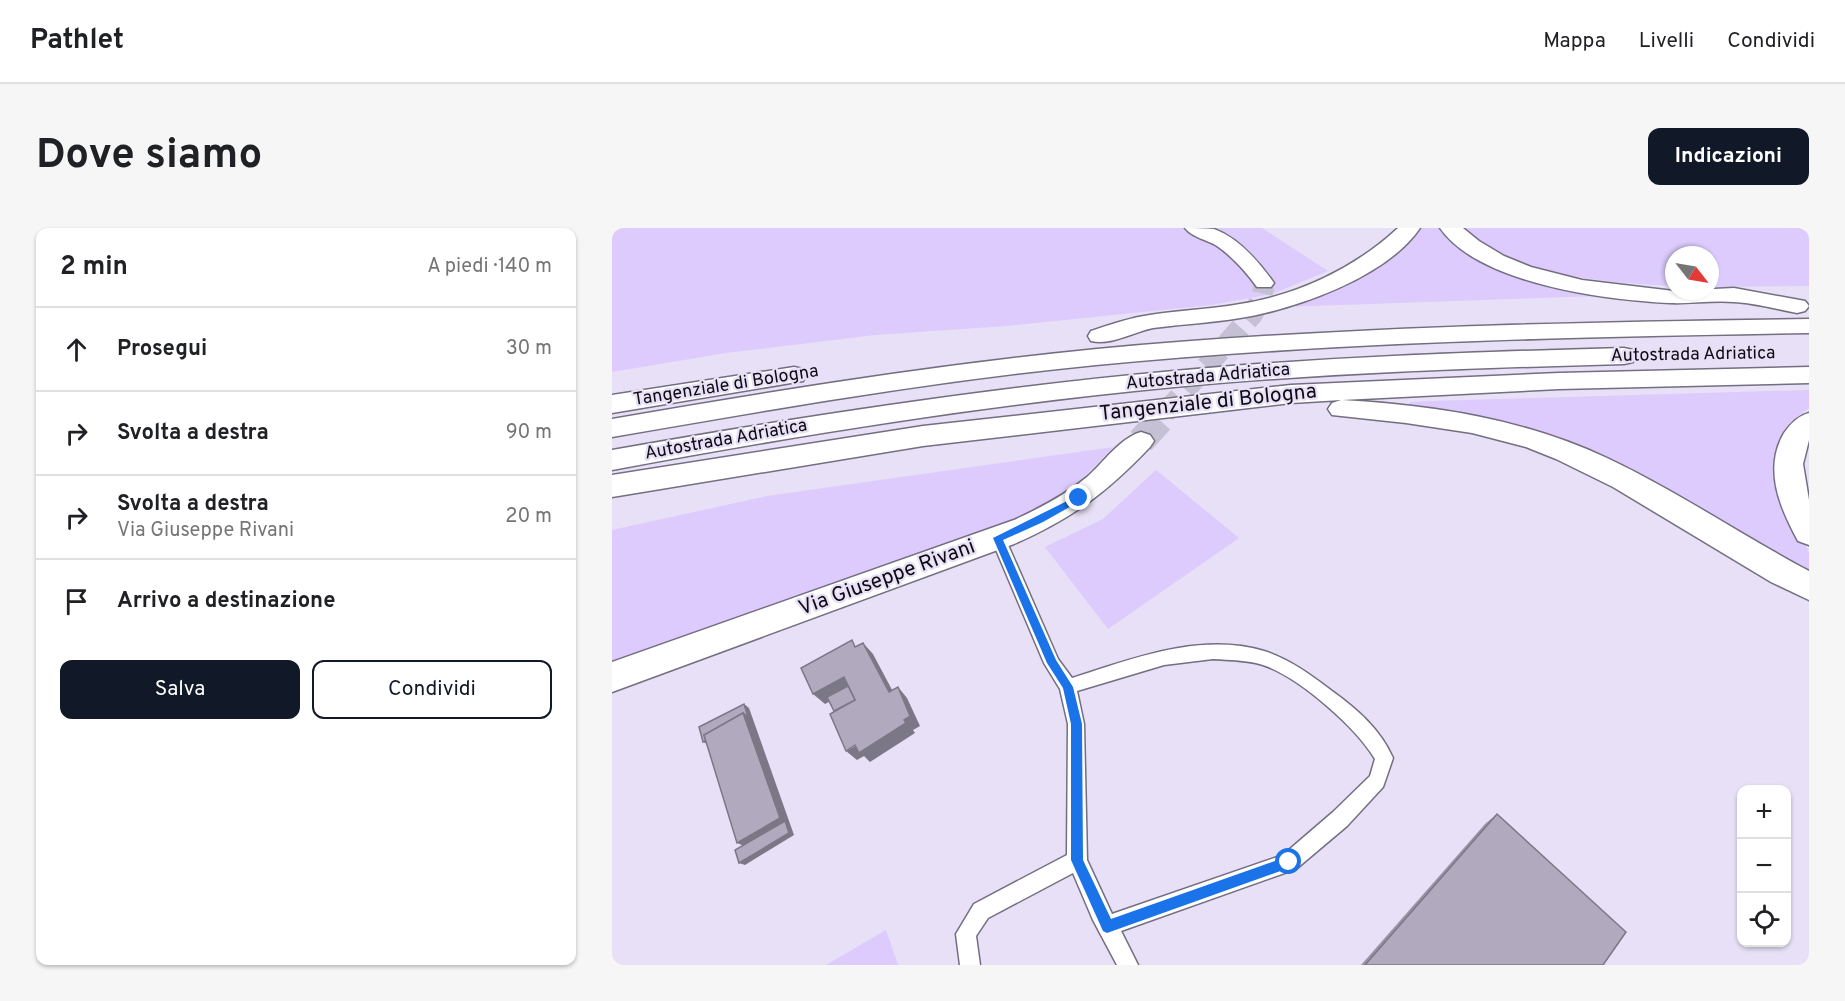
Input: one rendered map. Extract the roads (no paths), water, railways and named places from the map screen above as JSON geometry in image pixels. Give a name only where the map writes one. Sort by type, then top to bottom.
[{"type":"highway","points":[[1100,336],[1148,322],[1219,315],[1281,300],[1317,288],[1371,262],[1388,250],[1410,228]]},
{"type":"highway","points":[[1450,228],[1472,247],[1490,257],[1522,271],[1557,280],[1605,290],[1670,296],[1734,295],[1805,312]]},
{"type":"highway","name":"Tangenziale di Bologna","points":[[612,404],[825,370],[1100,336],[1244,323],[1406,314],[1805,312]]},
{"type":"highway","name":"Autostrada Adriatica","points":[[612,428],[804,396],[1093,358],[1248,344],[1534,330],[1805,312]]},
{"type":"highway","name":"Autostrada Adriatica","points":[[612,460],[805,426],[945,406],[1096,387],[1254,372],[1441,361],[1809,353]]},
{"type":"highway","name":"Tangenziale di Bologna","points":[[612,486],[846,448],[1068,418],[1291,394],[1580,380],[1809,375]]},
{"type":"highway","points":[[846,448],[894,449],[1207,413],[1297,407],[1374,410],[1425,416],[1516,436],[1596,465],[1809,587]]},
{"type":"highway","points":[[1809,422],[1794,440],[1788,472],[1792,494],[1809,532]]},
{"type":"street","points":[[1194,228],[1208,232],[1242,254],[1264,284],[1264,275],[1259,264],[1248,252],[1212,228]]},
{"type":"street","name":"Via Giuseppe Rivani","points":[[612,677],[998,538],[1040,520],[1079,498],[1108,474],[1141,441]]},
{"type":"lane","points":[[998,538],[1052,663],[1068,687],[1076,724],[1077,860],[1107,926],[1128,965]]},
{"type":"lane","points":[[1068,687],[1171,655],[1221,650],[1265,659],[1305,681],[1348,712],[1371,735],[1384,758],[1377,781],[1340,819],[1289,862],[1107,926]]},
{"type":"lane","points":[[970,965],[966,934],[981,911],[1077,860]]},
{"type":"tunnel","points":[[1165,413],[1252,315],[1261,299],[1264,286]]},
{"type":"tunnel","points":[[1141,441],[1167,412]]}]
